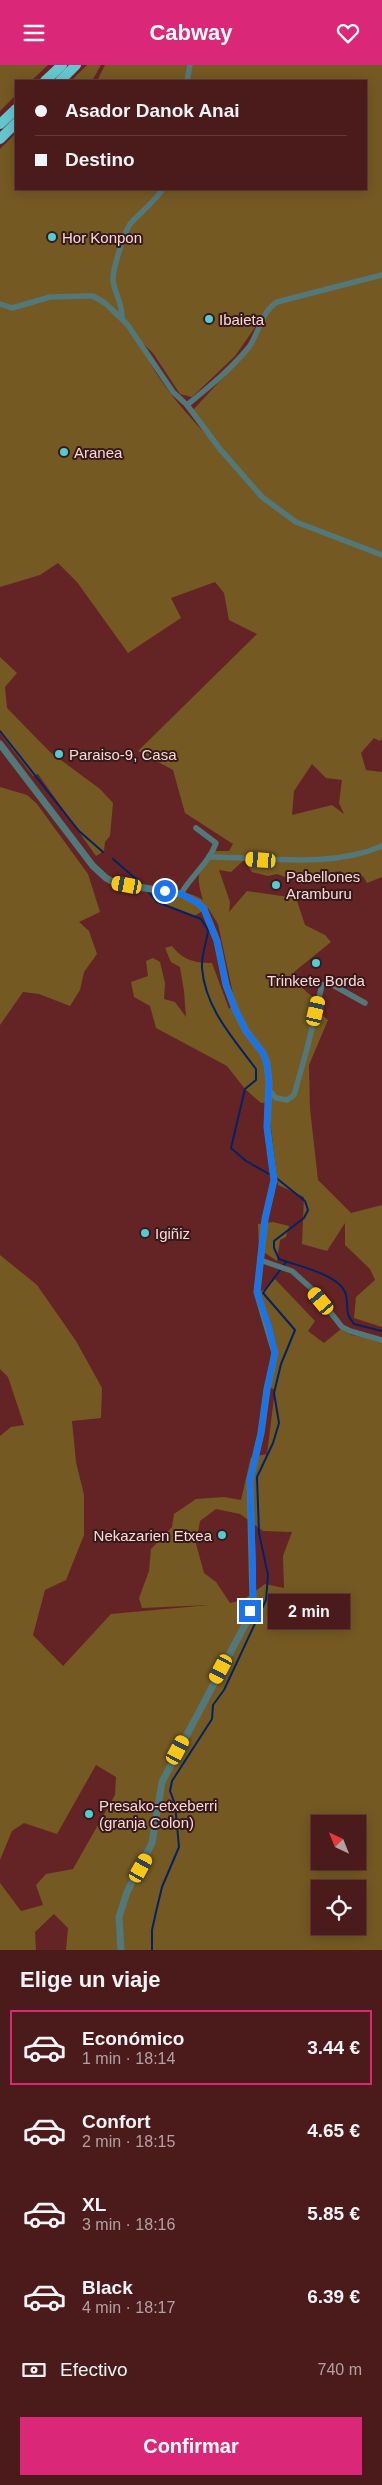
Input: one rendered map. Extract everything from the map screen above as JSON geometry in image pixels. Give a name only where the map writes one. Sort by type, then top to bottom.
[{"type":"highway","points":[[46,80],[62,65]]},
{"type":"highway","points":[[61,80],[76,65]]},
{"type":"highway","points":[[0,124],[15,110]]},
{"type":"highway","points":[[0,139],[15,124]]},
{"type":"street","points":[[187,80],[190,65]]},
{"type":"street","points":[[122,319],[122,306],[113,286],[113,275],[130,224],[148,209],[162,190]]},
{"type":"street","points":[[187,405],[221,376],[250,346],[270,306],[277,302],[382,275]]},
{"type":"street","points":[[0,304],[12,308],[50,297],[93,296],[122,319],[139,339],[173,392],[187,405],[242,475],[278,510],[316,531],[382,555]]},
{"type":"street","points":[[0,744],[93,866],[106,878],[115,883],[181,894],[198,903],[208,918],[217,941],[226,985],[235,1009],[246,1031],[263,1053],[267,1064],[267,1127],[274,1180],[265,1219],[257,1292],[269,1327],[275,1353],[267,1389],[261,1433],[250,1480],[253,1601],[247,1621],[162,1782],[152,1843],[128,1892],[119,1917],[122,1950]]},
{"type":"street","points":[[181,894],[209,857],[216,843],[196,828]]},
{"type":"street","points":[[209,857],[295,862],[366,853],[382,846]]},
{"type":"street","points":[[268,1089],[276,1099],[287,1100],[294,1095],[308,1049],[322,985],[331,984],[365,1003]]},
{"type":"street","points":[[260,1260],[292,1271],[312,1289],[342,1327],[350,1331],[382,1339]]},
{"type":"shaded area","points":[[0,65],[48,65],[32,80],[15,80],[15,96],[0,111]]},
{"type":"shaded area","points":[[87,65],[101,65],[93,80],[72,80]]},
{"type":"shaded area","points":[[105,65],[382,65],[382,739],[380,741],[374,738],[361,753],[366,770],[382,772],[382,844],[363,850],[382,848],[382,877],[367,883],[363,876],[351,882],[342,882],[341,871],[303,876],[303,884],[277,874],[268,876],[252,872],[244,860],[231,872],[219,870],[230,902],[229,912],[247,891],[296,898],[305,925],[325,935],[331,942],[294,972],[300,984],[317,1000],[312,1013],[321,1014],[328,1020],[309,1065],[310,1109],[318,1180],[351,1213],[382,1205],[382,1327],[354,1318],[356,1297],[375,1280],[370,1269],[345,1245],[345,1223],[327,1251],[302,1244],[304,1197],[278,1185],[270,1120],[271,1102],[261,1103],[245,1089],[227,1066],[156,1028],[150,1006],[134,997],[131,982],[148,976],[146,961],[153,958],[160,962],[165,983],[164,999],[175,1002],[186,1017],[180,967],[171,962],[165,948],[172,946],[180,955],[189,960],[212,963],[229,1009],[235,1003],[218,924],[208,908],[194,916],[159,903],[158,885],[163,882],[203,900],[199,884],[201,869],[214,851],[229,851],[233,844],[185,813],[173,770],[138,751],[257,634],[229,620],[224,593],[215,582],[171,598],[181,618],[128,653],[77,582],[58,563],[40,575],[0,587],[0,149],[15,134],[15,190],[367,190],[367,80],[98,80]],"holes":[[[268,309],[253,345],[193,410],[228,458],[178,403],[156,373],[139,340],[153,353],[180,394],[192,397],[235,356]],[[312,764],[326,778],[342,780],[339,803],[344,814],[332,805],[292,815],[294,791]]]},
{"type":"shaded area","points":[[0,657],[17,673],[5,687],[7,708],[50,752],[100,789],[113,803],[110,836],[105,842],[104,851],[96,856],[38,774],[33,776],[0,733]]},
{"type":"shaded area","points":[[0,787],[27,795],[37,804],[88,874],[100,912],[79,922],[89,931],[97,954],[84,972],[80,990],[70,1006],[39,994],[23,992],[0,1025]]},
{"type":"shaded area","points":[[273,1222],[289,1226],[286,1237],[280,1240],[277,1261],[259,1249],[258,1224]]},
{"type":"shaded area","points":[[0,1255],[37,1285],[76,1341],[102,1388],[101,1418],[72,1421],[76,1462],[84,1495],[84,1535],[66,1580],[45,1590],[33,1635],[63,1666],[111,1614],[209,1605],[142,1608],[139,1598],[149,1571],[151,1549],[172,1527],[174,1514],[196,1499],[224,1497],[241,1500],[251,1457],[267,1454],[275,1390],[266,1385],[273,1342],[257,1292],[264,1290],[275,1279],[315,1321],[308,1331],[324,1343],[341,1329],[351,1335],[382,1340],[382,1950],[66,1950],[68,1928],[54,1914],[35,1932],[36,1950],[0,1950],[0,1883],[21,1911],[43,1905],[36,1885],[46,1874],[73,1869],[115,1795],[116,1777],[96,1765],[57,1834],[24,1823],[12,1831],[0,1860],[0,1436],[11,1427],[24,1425],[8,1377],[0,1369]],"holes":[[[216,1509],[240,1514],[263,1531],[292,1532],[283,1556],[284,1588],[265,1584],[243,1600],[230,1603],[216,1582],[204,1573],[196,1544],[200,1521]]]},
{"type":"waterway","points":[[0,731],[79,831],[103,852]]},
{"type":"waterway","points":[[113,859],[143,885]]},
{"type":"waterway","points":[[148,891],[157,902],[201,919],[208,930],[202,963],[204,983],[208,996],[222,1022],[256,1069],[256,1080],[245,1089],[231,1148],[246,1161],[271,1175]]},
{"type":"waterway","points":[[275,1177],[305,1201],[308,1210],[304,1218],[274,1241],[274,1248],[279,1259],[317,1272],[336,1281],[346,1295],[348,1313],[354,1324],[382,1331]]},
{"type":"waterway","points":[[152,1950],[152,1930],[162,1887],[179,1847],[175,1804],[170,1791],[172,1781],[212,1719],[213,1705],[224,1690],[266,1600],[268,1575],[259,1533],[257,1477],[273,1443],[279,1423],[274,1393],[281,1364],[295,1330],[263,1293],[286,1262]]},
{"type":"place","name":"Hor Konpon","points":[[52,237]]},
{"type":"place","name":"Ibaieta","points":[[209,319]]},
{"type":"place","name":"Aranea","points":[[64,452]]},
{"type":"place","name":"Paraiso-9, Casa","points":[[59,754]]},
{"type":"place","name":"Pabellones Aramburu","points":[[276,885]]},
{"type":"place","name":"Trinkete Borda","points":[[316,963]]},
{"type":"place","name":"Igiñiz","points":[[145,1233]]},
{"type":"place","name":"Nekazarien Etxea","points":[[222,1535]]},
{"type":"place","name":"Presako-etxeberri (granja Colon)","points":[[89,1814]]},
{"type":"route","points":[[165,891],[181,894],[198,903],[204,909],[217,941],[222,970],[235,1009],[246,1031],[263,1053],[267,1064],[269,1082],[267,1127],[274,1180],[265,1219],[257,1292],[269,1327],[275,1353],[267,1389],[260,1440],[255,1453],[250,1480],[253,1566],[253,1601],[250,1611]]}]
